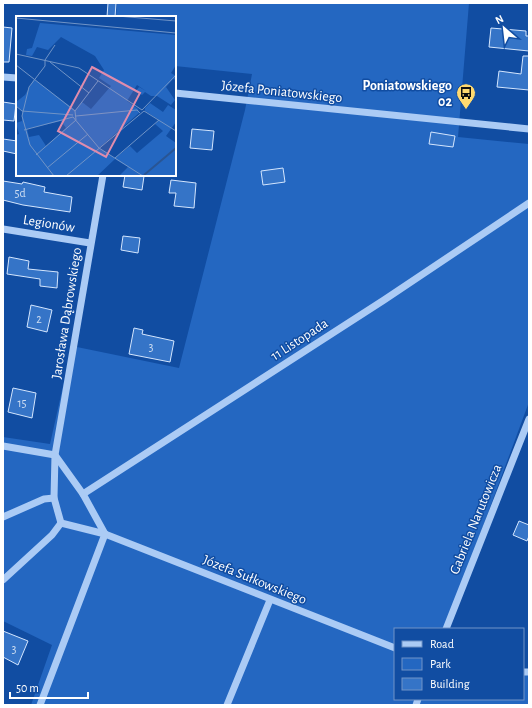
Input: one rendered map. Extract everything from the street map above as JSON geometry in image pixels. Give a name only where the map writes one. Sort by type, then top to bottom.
[{"type":"street","points":[[3,77],[16,78]]},
{"type":"street","name":"Józefa Poniatowskiego","points":[[176,93],[529,129]]},
{"type":"street","name":"Jarosława Dąbrowskiego","points":[[54,498],[56,455],[90,243],[103,176]]},
{"type":"street","name":"11 Listopada","points":[[83,494],[384,300],[529,203]]},
{"type":"street","name":"Legionów","points":[[3,229],[90,243]]},
{"type":"street","name":"Gabriela Narutowicza","points":[[446,628],[529,419]]},
{"type":"street","points":[[3,446],[56,455],[83,494],[105,534],[40,705]]},
{"type":"street","points":[[3,518],[44,499],[54,498],[61,523],[52,535],[3,580]]},
{"type":"street","name":"Józefa Sułkowskiego","points":[[61,523],[105,534],[394,648]]},
{"type":"street","points":[[227,705],[270,600]]},
{"type":"green space","points":[[117,3],[469,3],[458,137],[529,144],[529,402],[445,628],[394,628],[394,700],[524,700],[524,672],[529,672],[529,705],[31,705],[52,645],[3,621],[3,437],[50,444],[72,346],[179,368],[245,110],[252,74],[176,66],[176,16],[116,16]]},
{"type":"building","points":[[108,3],[116,3],[115,16],[107,16]]},
{"type":"building","points":[[3,27],[12,28],[9,62],[3,62]]},
{"type":"building","points":[[491,28],[526,31],[526,36],[529,36],[529,51],[489,47]]},
{"type":"building","points":[[523,56],[529,56],[529,90],[497,87],[499,71],[521,74]]},
{"type":"building","points":[[3,102],[16,104],[14,121],[3,120]]},
{"type":"building","points":[[192,129],[214,131],[212,150],[190,148]]},
{"type":"building","points":[[431,132],[455,136],[453,147],[429,144]]},
{"type":"building","points":[[3,139],[16,141],[16,154],[3,151]]},
{"type":"building","points":[[283,168],[285,182],[263,185],[261,171]]},
{"type":"building","points":[[125,176],[144,176],[142,190],[123,187]]},
{"type":"building","points":[[171,180],[196,183],[194,208],[174,206],[176,193],[169,193]]},
{"type":"building","points":[[3,181],[22,184],[23,182],[45,187],[44,192],[72,197],[70,212],[23,205],[3,200]]},
{"type":"building","points":[[123,236],[140,238],[138,253],[121,250]]},
{"type":"building","points":[[9,257],[29,261],[28,269],[58,272],[57,288],[40,286],[40,279],[7,274]]},
{"type":"building","points":[[31,305],[52,310],[47,332],[27,327]]},
{"type":"building","points":[[134,328],[143,330],[142,334],[174,341],[170,362],[129,354]]},
{"type":"building","points":[[13,388],[36,393],[32,418],[8,412]]},
{"type":"building","points":[[519,521],[529,525],[529,536],[527,541],[513,535]]},
{"type":"building","points":[[3,631],[28,641],[18,665],[3,657]]},
{"type":"place","name":"Poniatowskiego 02","points":[[466,110]]}]
